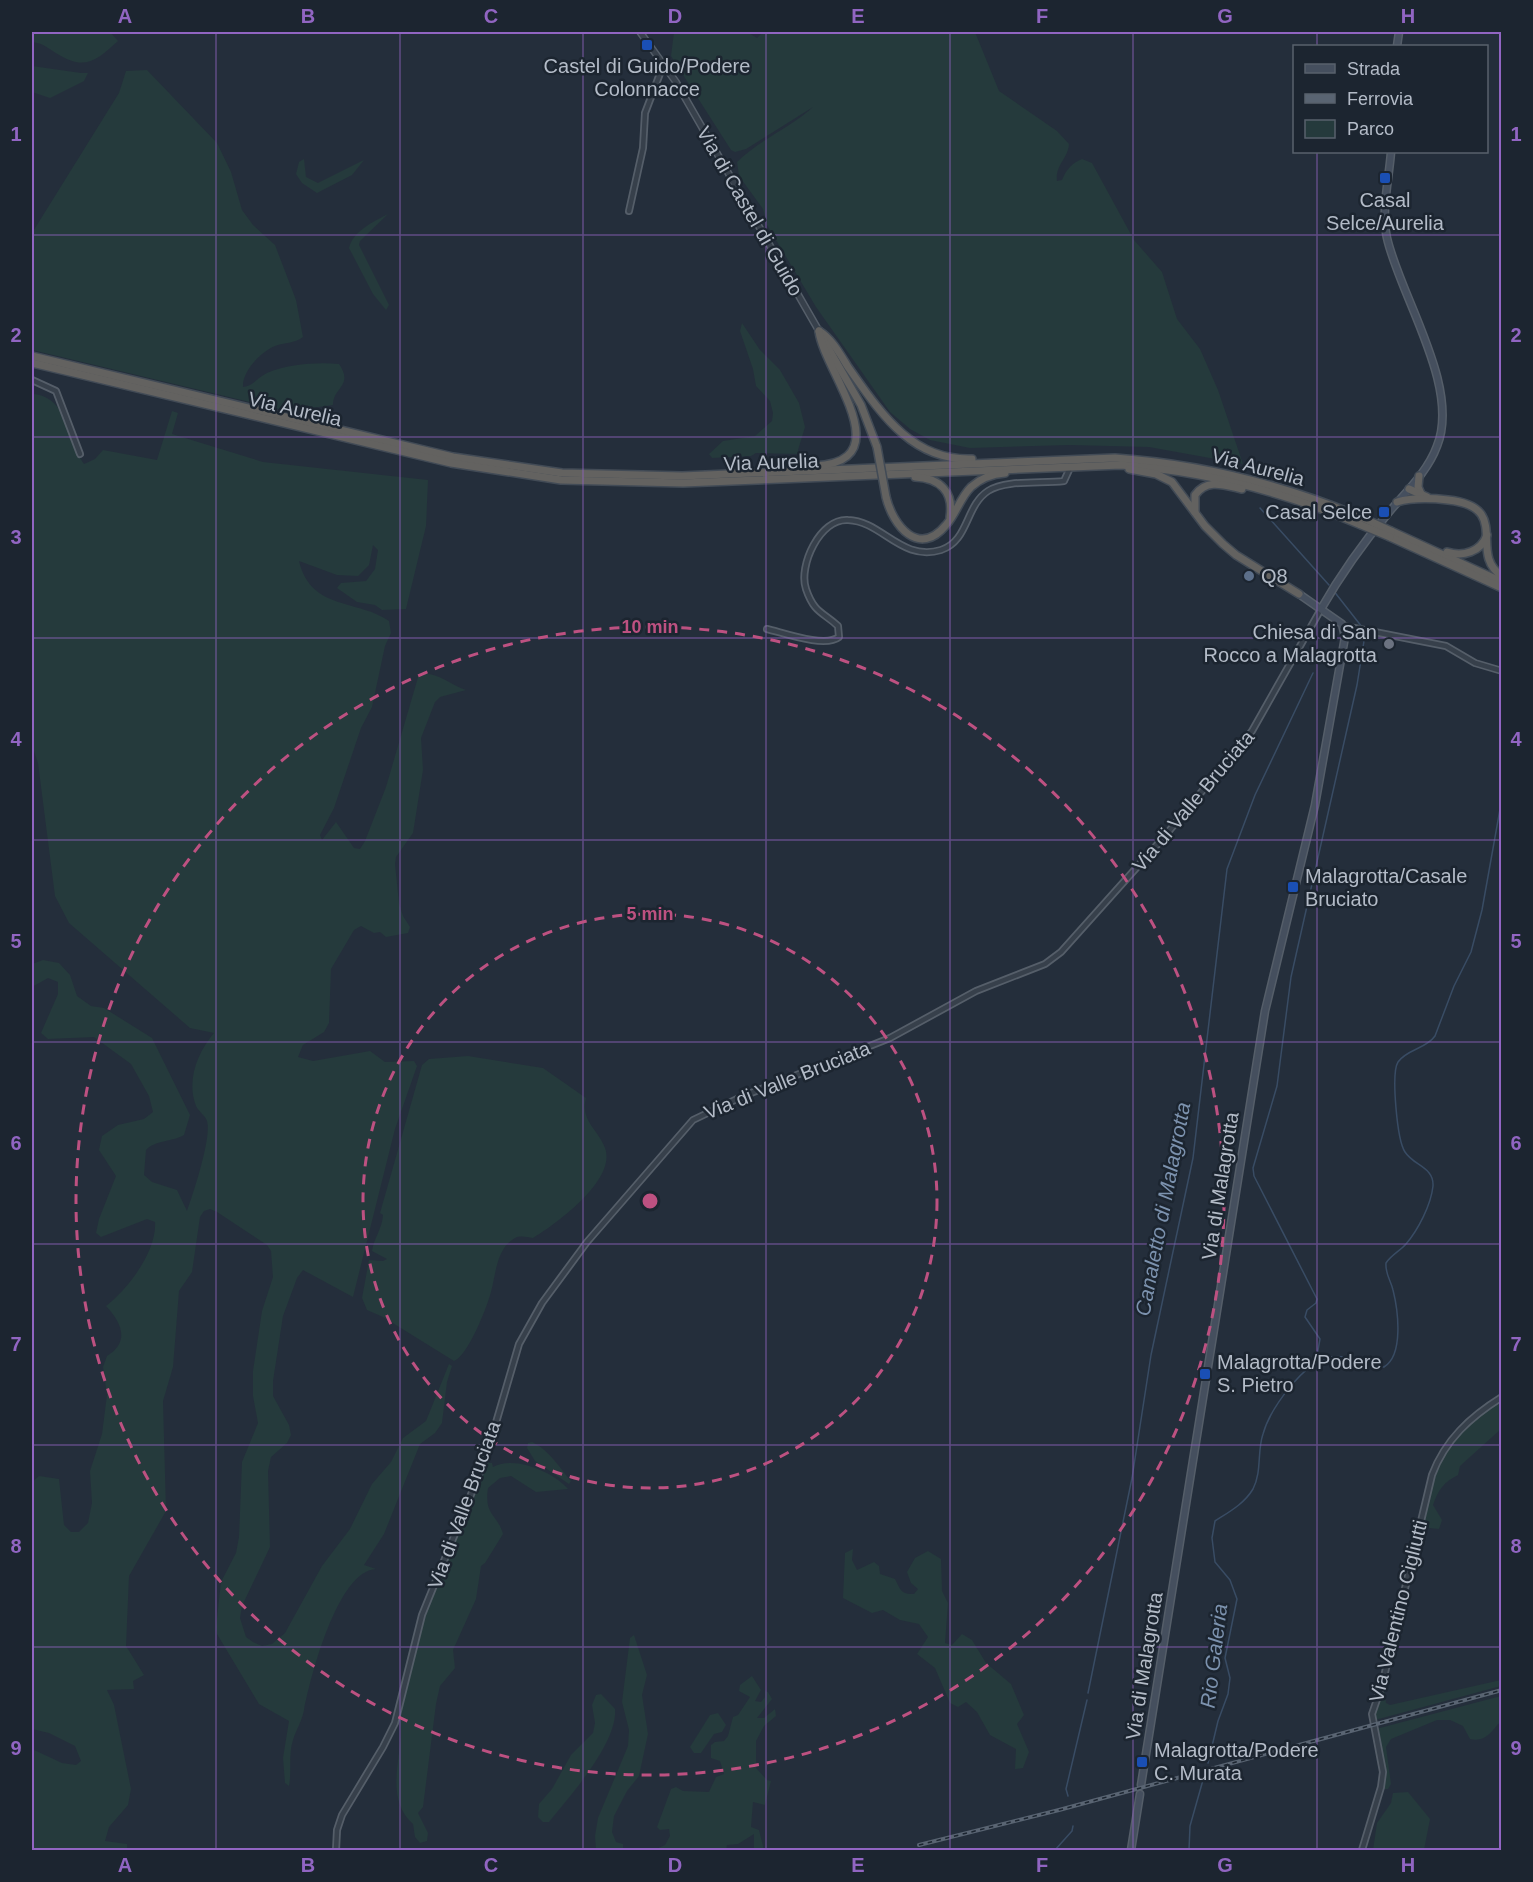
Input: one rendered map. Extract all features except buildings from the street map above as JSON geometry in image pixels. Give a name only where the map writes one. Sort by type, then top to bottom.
[{"type":"highway","points":[[819,331],[861,405],[877,447],[886,497],[893,519],[908,535],[931,536],[947,525],[968,491],[984,478],[1008,472],[1100,470],[1108,464]]},
{"type":"highway","points":[[819,331],[829,339],[890,423],[909,440],[928,451],[961,459],[1092,458]]},
{"type":"highway","points":[[724,475],[741,470],[825,465],[838,461],[850,450],[856,435],[855,418],[821,343],[819,331]]},
{"type":"highway","name":"Via Aurelia","points":[[32,356],[483,462],[609,476],[724,475],[1092,458],[1155,461],[1234,476],[1299,494],[1502,582]]},
{"type":"highway","name":"Via Aurelia","points":[[32,363],[483,469],[561,480],[610,482],[745,480],[1108,464],[1194,474],[1277,493],[1363,522]]},
{"type":"highway","points":[[1121,465],[1131,470],[1165,477],[1177,488],[1196,515],[1236,555],[1299,594]]},
{"type":"highway","points":[[1419,476],[1418,487],[1424,497]]},
{"type":"highway","points":[[745,480],[759,484],[925,477],[939,483],[949,495],[951,514],[947,525]]},
{"type":"highway","points":[[1196,515],[1195,495],[1207,484],[1277,493]]},
{"type":"highway","points":[[1408,489],[1424,497]]},
{"type":"highway","points":[[1397,502],[1424,497],[1459,501],[1473,506],[1484,517],[1489,563],[1502,576]]},
{"type":"highway","points":[[1391,534],[1456,554],[1478,548],[1487,532]]},
{"type":"highway","name":"Via Aurelia","points":[[1391,534],[1502,588]]},
{"type":"main road","points":[[1321,609],[1345,568],[1419,476],[1438,444],[1443,416],[1427,345],[1387,237],[1385,218],[1391,153]]},
{"type":"main road","points":[[1299,594],[1344,626]]},
{"type":"main road","name":"Via di Malagrotta","points":[[1142,1785],[1265,1011],[1316,805],[1344,644],[1344,626]]},
{"type":"main road","points":[[1131,1851],[1140,1794]]},
{"type":"street","name":"Via di Castel di Guido","points":[[640,32],[664,63],[819,331]]},
{"type":"street","points":[[628,211],[643,148],[645,113],[664,63]]},
{"type":"street","points":[[32,380],[56,391],[80,454]]},
{"type":"street","points":[[767,629],[821,641],[833,641],[839,636],[836,624],[817,610],[807,591],[804,578],[806,565],[813,549],[825,531],[837,522],[855,521],[912,550],[936,551],[956,541],[988,491],[1024,483],[1065,481],[1069,470]]},
{"type":"street","name":"Via di Valle Bruciata","points":[[335,1849],[342,1815],[383,1747],[394,1722],[422,1616],[485,1460],[519,1344],[570,1263],[693,1120],[741,1097],[890,1038],[979,990],[1045,964],[1061,952],[1164,837],[1252,730],[1321,609]]},
{"type":"street","points":[[1344,626],[1446,646],[1475,663],[1502,671]]},
{"type":"street","name":"Via Valentino Cigliutti","points":[[1362,1851],[1381,1787],[1383,1772],[1372,1720],[1372,1708],[1382,1685],[1432,1476],[1444,1450],[1462,1426],[1502,1397]]},
{"type":"green space","points":[[32,32],[110,32],[118,41],[98,57],[78,62],[61,56],[44,45],[32,42]]},
{"type":"green space","points":[[674,32],[747,32],[757,38],[763,32],[975,32],[999,91],[1057,131],[1069,144],[1058,171],[1057,181],[1062,180],[1070,167],[1078,161],[1082,159],[1092,163],[1134,240],[1162,272],[1177,319],[1200,349],[1218,390],[1243,464],[1149,447],[1070,445],[970,448],[930,440],[910,429],[890,412],[816,307],[767,225],[763,209],[739,176],[737,162],[813,107],[746,149],[735,152],[731,150],[671,56]]},
{"type":"green space","points":[[32,66],[88,73],[84,81],[50,98],[32,92]]},
{"type":"green space","points":[[147,70],[217,143],[231,172],[242,210],[253,225],[275,245],[296,300],[303,337],[264,352],[249,368],[243,387],[267,373],[284,368],[312,364],[339,364],[343,371],[344,382],[336,394],[333,405],[312,408],[304,415],[32,350],[32,233],[119,93],[126,71]]},
{"type":"green space","points":[[304,159],[306,177],[318,183],[364,160],[352,175],[317,193],[302,183],[296,174],[299,162]]},
{"type":"green space","points":[[388,214],[360,241],[359,245],[389,305],[386,310],[373,294],[349,248],[359,232]]},
{"type":"green space","points":[[742,323],[760,350],[780,370],[799,403],[805,427],[798,450],[800,454],[756,453],[751,456],[712,458],[709,454],[723,441],[755,436],[772,421],[770,401],[756,386],[753,369],[740,331]]},
{"type":"green space","points":[[32,394],[53,402],[60,410],[84,464],[95,459],[103,450],[157,460],[172,411],[178,413],[172,434],[263,462],[428,480],[426,526],[406,609],[382,610],[375,605],[357,602],[337,588],[341,583],[366,581],[375,569],[378,550],[373,545],[369,565],[358,576],[337,575],[299,561],[305,577],[314,588],[337,602],[364,609],[389,621],[391,633],[385,646],[372,707],[361,728],[334,808],[320,835],[322,840],[336,822],[354,848],[360,849],[365,841],[386,787],[419,674],[438,676],[466,690],[440,697],[435,702],[421,738],[423,770],[413,833],[396,857],[395,864],[399,903],[410,927],[408,933],[386,937],[380,932],[374,933],[361,926],[354,930],[331,969],[329,1023],[324,1032],[303,1045],[298,1057],[313,1061],[370,1051],[385,1062],[414,1061],[417,1066],[395,1129],[353,1297],[303,1270],[297,1278],[283,1316],[273,1381],[273,1396],[289,1425],[291,1435],[287,1443],[271,1457],[268,1471],[270,1547],[242,1606],[240,1618],[246,1637],[262,1646],[272,1644],[285,1633],[322,1566],[350,1529],[372,1484],[391,1462],[403,1438],[426,1421],[449,1364],[452,1366],[447,1382],[442,1423],[435,1433],[420,1444],[384,1534],[364,1565],[376,1569],[362,1574],[349,1588],[328,1629],[312,1675],[303,1714],[294,1736],[290,1757],[289,1786],[285,1783],[283,1758],[289,1721],[259,1704],[217,1634],[216,1627],[221,1582],[236,1553],[239,1537],[242,1462],[258,1423],[253,1396],[253,1371],[262,1311],[273,1277],[271,1251],[267,1245],[217,1212],[210,1209],[204,1211],[200,1217],[192,1272],[179,1291],[173,1367],[163,1401],[166,1511],[129,1576],[126,1646],[144,1675],[133,1681],[134,1689],[107,1690],[114,1705],[131,1789],[128,1805],[109,1827],[105,1841],[127,1844],[127,1850],[32,1850],[32,1749],[62,1763],[76,1765],[81,1761],[75,1746],[49,1733],[32,1729],[32,1482],[39,1476],[59,1479],[64,1525],[71,1532],[79,1532],[88,1523],[92,1503],[90,1471],[102,1434],[107,1395],[103,1367],[107,1356],[119,1345],[121,1339],[116,1319],[106,1306],[132,1280],[140,1268],[151,1245],[155,1222],[147,1219],[101,1237],[96,1233],[99,1219],[116,1176],[99,1150],[102,1136],[118,1125],[144,1119],[153,1112],[149,1096],[131,1064],[94,1037],[48,1039],[41,1033],[58,994],[58,982],[48,978],[32,987],[32,964],[43,960],[59,963],[70,975],[77,996],[91,1006],[104,1008],[152,1038],[190,1115],[184,1135],[154,1144],[146,1150],[144,1175],[152,1182],[177,1190],[187,1211],[201,1166],[208,1129],[207,1121],[196,1106],[193,1096],[193,1076],[203,1049],[214,1033],[190,1028],[69,923],[55,896],[38,763],[32,745]]},
{"type":"green space","points":[[468,1056],[543,1068],[586,1098],[585,1113],[602,1141],[606,1161],[602,1174],[593,1187],[569,1212],[533,1238],[517,1237],[504,1249],[500,1255],[491,1292],[481,1319],[471,1341],[454,1361],[383,1317],[367,1310],[362,1298],[369,1260],[387,1259],[372,1251],[382,1220],[383,1215],[380,1213],[422,1065],[429,1059]]},
{"type":"green space","points":[[1501,1400],[1501,1429],[1460,1466],[1458,1475],[1445,1484],[1437,1495],[1433,1505],[1442,1520],[1439,1529],[1421,1527],[1438,1468],[1446,1453],[1466,1427]]},
{"type":"green space","points":[[532,1442],[553,1459],[571,1481],[569,1484],[535,1461],[527,1448],[528,1443]]},
{"type":"green space","points":[[488,1463],[492,1463],[493,1467],[512,1463],[533,1467],[544,1471],[568,1489],[536,1492],[511,1476],[500,1478],[488,1488],[489,1509],[503,1534],[481,1566],[476,1599],[453,1650],[455,1668],[440,1686],[423,1807],[418,1813],[428,1833],[427,1841],[420,1843],[415,1837],[413,1824],[404,1813],[399,1801],[397,1774],[400,1718],[425,1615]]},
{"type":"green space","points":[[853,1549],[852,1560],[857,1570],[874,1562],[879,1566],[880,1574],[895,1579],[901,1591],[910,1594],[914,1594],[918,1589],[911,1583],[907,1572],[915,1558],[928,1551],[941,1559],[942,1591],[948,1603],[945,1643],[952,1645],[962,1634],[972,1640],[986,1663],[1011,1684],[1024,1715],[1017,1724],[1029,1752],[1023,1768],[1015,1769],[1016,1749],[990,1735],[977,1712],[966,1702],[958,1707],[950,1703],[935,1668],[917,1654],[928,1637],[919,1624],[900,1620],[883,1610],[872,1613],[843,1598],[845,1553]]},
{"type":"green space","points":[[634,1635],[647,1675],[642,1695],[648,1734],[639,1776],[627,1791],[614,1816],[612,1832],[616,1842],[623,1844],[623,1850],[596,1850],[595,1836],[598,1818],[628,1746],[629,1730],[622,1702],[630,1638]]},
{"type":"green space","points":[[752,1676],[761,1690],[755,1701],[761,1702],[765,1697],[765,1691],[772,1699],[757,1718],[764,1718],[775,1709],[776,1716],[764,1726],[756,1741],[756,1768],[767,1780],[771,1781],[765,1805],[753,1802],[751,1827],[759,1830],[764,1850],[754,1850],[754,1834],[738,1844],[727,1845],[726,1850],[654,1850],[665,1845],[670,1836],[669,1829],[660,1830],[657,1827],[671,1789],[676,1787],[683,1791],[709,1792],[716,1777],[724,1774],[720,1761],[711,1758],[711,1745],[724,1741],[728,1736],[733,1717],[738,1715],[750,1697],[739,1691],[740,1685]]},
{"type":"green space","points":[[1501,1680],[1501,1686],[1375,1720],[1375,1707],[1384,1687],[1386,1703],[1390,1705]]},
{"type":"green space","points":[[601,1694],[615,1709],[614,1723],[609,1737],[591,1769],[549,1822],[543,1822],[538,1817],[539,1804],[552,1789],[571,1755],[593,1733],[595,1723],[592,1705],[596,1695]]},
{"type":"green space","points":[[1501,1696],[1501,1723],[1483,1738],[1470,1739],[1463,1726],[1450,1720],[1437,1720],[1391,1739],[1386,1747],[1391,1784],[1388,1789],[1384,1789],[1384,1759],[1376,1729]]},
{"type":"green space","points":[[718,1713],[726,1725],[722,1732],[714,1734],[701,1753],[694,1753],[690,1747],[710,1715]]},
{"type":"green space","points":[[1408,1792],[1430,1819],[1424,1850],[1373,1850],[1377,1823],[1391,1803],[1393,1793]]},
{"type":"waterway","points":[[1260,508],[1329,585]]},
{"type":"waterway","points":[[1333,590],[1362,627]]},
{"type":"waterway","points":[[1316,1361],[1320,1339],[1305,1317],[1307,1310],[1316,1303],[1317,1299],[1254,1176],[1253,1168],[1277,1086],[1291,977],[1357,685],[1364,641],[1363,632]]},
{"type":"waterway","name":"Canaletto di Malagrotta","points":[[1088,1693],[1132,1478],[1151,1355],[1193,1158],[1227,869],[1255,795],[1313,673]]},
{"type":"waterway","name":"Rio Galeria","points":[[1208,1763],[1218,1721],[1228,1694],[1230,1678],[1225,1658],[1237,1599],[1230,1580],[1215,1562],[1212,1538],[1215,1521],[1241,1503],[1253,1489],[1258,1476],[1261,1441],[1267,1424],[1280,1400],[1299,1377],[1321,1360],[1331,1357],[1345,1357],[1384,1367],[1395,1353],[1398,1320],[1386,1263],[1415,1232],[1427,1209],[1433,1186],[1427,1171],[1409,1157],[1402,1145],[1396,1107],[1396,1069],[1398,1062],[1406,1054],[1427,1044],[1435,1036],[1454,986],[1471,952],[1482,910],[1502,798]]},
{"type":"waterway","name":"Canaletto di Malagrotta","points":[[1068,1796],[1066,1789],[1087,1700]]},
{"type":"waterway","name":"Rio Galeria","points":[[1189,1850],[1190,1826],[1203,1780]]},
{"type":"waterway","name":"Canaletto di Malagrotta","points":[[1055,1850],[1072,1831],[1073,1826]]},
{"type":"waterway","points":[[194,1850],[263,1850]]},
{"type":"railway","points":[[919,1845],[1059,1810],[1502,1690]]},
{"type":"place","name":"Castel di Guido/Podere Colonnacce","points":[[647,45]]},
{"type":"place","name":"Casal Selce/Aurelia","points":[[1385,178]]},
{"type":"place","name":"Casal Selce","points":[[1384,512]]},
{"type":"place","name":"Q8","points":[[1249,576]]},
{"type":"place","name":"Chiesa di San Rocco a Malagrotta","points":[[1389,644]]},
{"type":"place","name":"Malagrotta/Casale Bruciato","points":[[1293,887]]},
{"type":"place","name":"Malagrotta/Podere S. Pietro","points":[[1205,1374]]},
{"type":"place","name":"Malagrotta/Podere C. Murata","points":[[1142,1762]]}]
